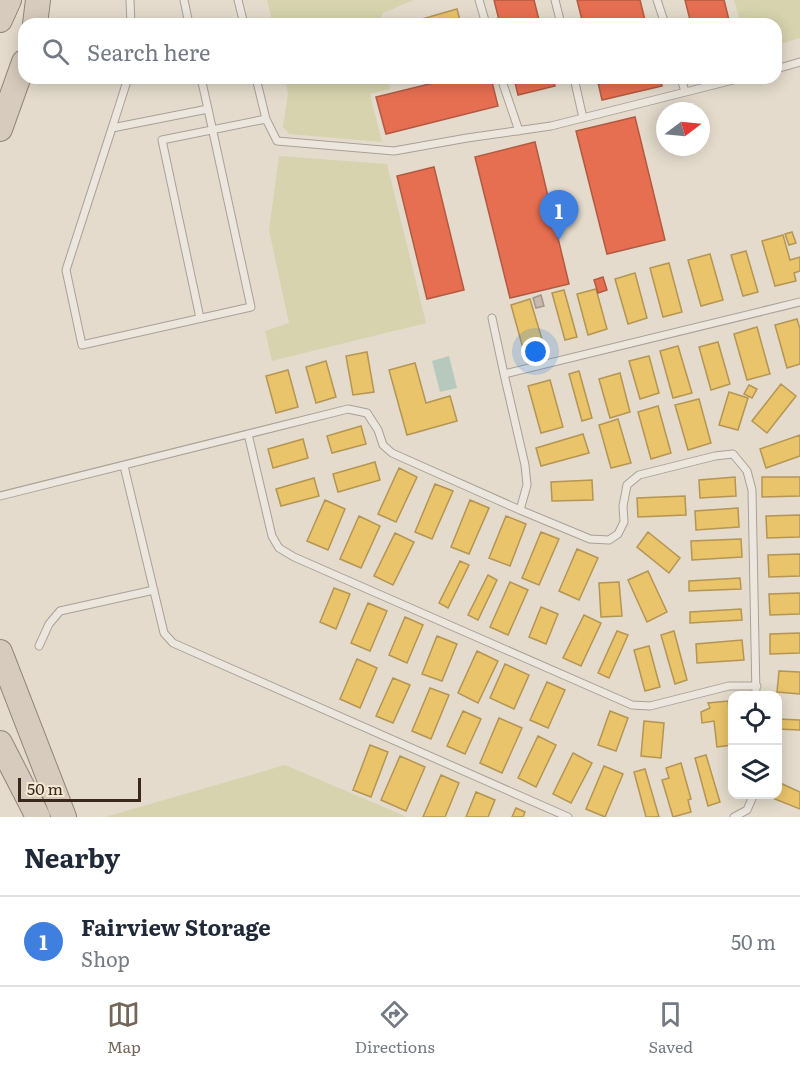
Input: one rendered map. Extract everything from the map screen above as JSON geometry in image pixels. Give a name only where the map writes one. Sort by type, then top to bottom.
[{"type":"highway","points":[[0,20],[9,0]]},
{"type":"highway","points":[[35,18],[38,0]]},
{"type":"highway","points":[[0,129],[18,79]]},
{"type":"highway","points":[[0,652],[64,817]]},
{"type":"highway","points":[[0,743],[38,817]]},
{"type":"lane","points":[[130,0],[131,18]]},
{"type":"lane","points":[[184,0],[188,18]]},
{"type":"lane","points":[[238,0],[242,18]]},
{"type":"lane","points":[[479,0],[484,18]]},
{"type":"lane","points":[[555,0],[560,18]]},
{"type":"lane","points":[[657,0],[663,18]]},
{"type":"lane","points":[[782,67],[800,62]]},
{"type":"lane","points":[[126,84],[66,270],[82,345],[251,307],[202,84]]},
{"type":"lane","points":[[257,84],[266,119],[277,141],[394,151],[552,126],[717,84]]},
{"type":"lane","points":[[503,84],[519,130]]},
{"type":"lane","points":[[575,84],[583,118]]},
{"type":"lane","points":[[683,84],[685,92]]},
{"type":"lane","points":[[112,128],[207,109]]},
{"type":"lane","points":[[200,318],[162,140],[266,119]]},
{"type":"lane","points":[[504,374],[800,302]]},
{"type":"lane","points":[[492,318],[525,465],[527,485],[520,510]]},
{"type":"lane","points":[[0,496],[348,409],[367,413],[378,430],[383,445],[392,453],[590,539],[609,540],[618,534],[624,522],[623,506],[627,485],[639,475],[715,456],[733,454],[747,471],[752,490],[756,691]]},
{"type":"lane","points":[[248,434],[272,536],[279,548],[294,556],[632,705],[650,706],[729,686],[757,686]]},
{"type":"lane","points":[[124,466],[165,633],[172,643],[568,817]]},
{"type":"lane","points":[[39,646],[49,624],[60,611],[154,590]]},
{"type":"lane","points":[[734,817],[747,810],[752,799]]},
{"type":"shaded area","points":[[267,0],[414,0],[383,13],[381,18],[272,18]]},
{"type":"shaded area","points":[[734,0],[800,0],[800,38],[782,43],[782,18],[739,18]]},
{"type":"shaded area","points":[[286,84],[389,84],[390,89],[370,94],[382,142],[289,134],[283,127],[288,93]]},
{"type":"shaded area","points":[[279,156],[387,164],[426,323],[272,361],[265,331],[289,323],[269,230]]},
{"type":"shaded area","points":[[449,356],[457,388],[440,392],[432,361]]},
{"type":"shaded area","points":[[285,765],[407,817],[105,817]]},
{"type":"building: Homes","points":[[457,9],[459,18],[426,18]]},
{"type":"building: Homes","points":[[792,232],[796,243],[789,245],[785,234]]},
{"type":"building: Homes","points":[[783,235],[790,260],[800,257],[800,271],[794,273],[796,281],[775,286],[762,241]]},
{"type":"building: Homes","points":[[746,251],[758,292],[743,296],[731,255]]},
{"type":"building: Homes","points":[[710,254],[723,300],[701,306],[688,260]]},
{"type":"building: Homes","points":[[669,263],[682,312],[663,317],[650,268]]},
{"type":"building: Homes","points":[[635,273],[647,318],[628,324],[615,279]]},
{"type":"building: Homes","points":[[596,289],[607,329],[588,335],[577,294]]},
{"type":"building: Homes","points":[[564,290],[577,337],[565,340],[552,293]]},
{"type":"building: Homes","points":[[530,299],[544,346],[524,352],[511,305]]},
{"type":"building: Homes","points":[[797,319],[800,329],[800,364],[787,368],[775,325]]},
{"type":"building: Homes","points":[[757,327],[770,374],[747,380],[734,334]]},
{"type":"building: Homes","points":[[718,342],[730,384],[711,390],[699,347]]},
{"type":"building: Homes","points":[[678,346],[692,393],[673,398],[660,351]]},
{"type":"building: Homes","points":[[367,352],[374,392],[353,395],[346,356]]},
{"type":"building: Homes","points":[[649,356],[659,393],[640,399],[629,361]]},
{"type":"building: Homes","points":[[326,361],[336,397],[316,403],[306,367]]},
{"type":"building: Homes","points":[[415,363],[426,403],[450,396],[457,421],[407,435],[389,370]]},
{"type":"building: Homes","points":[[288,370],[298,407],[276,413],[266,376]]},
{"type":"building: Homes","points":[[579,371],[592,418],[582,421],[569,374]]},
{"type":"building: Homes","points":[[620,373],[630,412],[610,418],[599,379]]},
{"type":"building: Homes","points":[[550,380],[563,427],[541,433],[528,386]]},
{"type":"building: Homes","points":[[781,384],[796,396],[767,433],[752,421]]},
{"type":"building: Homes","points":[[749,385],[757,389],[752,398],[744,394]]},
{"type":"building: Homes","points":[[729,392],[748,398],[738,430],[719,425]]},
{"type":"building: Homes","points":[[699,399],[711,443],[688,450],[675,405]]},
{"type":"building: Homes","points":[[658,406],[671,453],[651,459],[638,412]]},
{"type":"building: Homes","points":[[618,419],[631,463],[611,468],[599,425]]},
{"type":"building: Homes","points":[[361,426],[366,444],[332,453],[327,436]]},
{"type":"building: Homes","points":[[583,434],[589,453],[541,466],[536,448]]},
{"type":"building: Homes","points":[[800,435],[800,456],[766,468],[760,449]]},
{"type":"building: Homes","points":[[303,439],[308,458],[273,468],[268,449]]},
{"type":"building: Homes","points":[[375,462],[380,480],[338,492],[333,474]]},
{"type":"building: Homes","points":[[399,468],[417,477],[396,522],[378,514]]},
{"type":"building: Homes","points":[[735,477],[736,496],[700,498],[699,480]]},
{"type":"building: Homes","points":[[762,477],[800,477],[800,496],[762,497]]},
{"type":"building: Homes","points":[[314,478],[319,496],[281,506],[276,489]]},
{"type":"building: Homes","points":[[592,480],[593,500],[552,501],[551,482]]},
{"type":"building: Homes","points":[[435,484],[453,491],[432,539],[415,532]]},
{"type":"building: Homes","points":[[685,496],[686,515],[638,517],[637,498]]},
{"type":"building: Homes","points":[[325,500],[345,509],[328,550],[307,541]]},
{"type":"building: Homes","points":[[470,500],[489,508],[469,554],[451,547]]},
{"type":"building: Homes","points":[[738,508],[739,527],[696,530],[695,511]]},
{"type":"building: Homes","points":[[800,515],[800,537],[767,538],[766,516]]},
{"type":"building: Homes","points":[[359,516],[380,526],[361,568],[340,559]]},
{"type":"building: Homes","points":[[506,516],[526,524],[510,566],[489,558]]},
{"type":"building: Homes","points":[[541,532],[559,539],[539,585],[522,578]]},
{"type":"building: Homes","points":[[648,532],[680,558],[669,573],[637,547]]},
{"type":"building: Homes","points":[[395,533],[414,542],[393,585],[374,576]]},
{"type":"building: Homes","points":[[741,539],[742,557],[692,560],[691,541]]},
{"type":"building: Homes","points":[[577,549],[598,558],[579,600],[559,591]]},
{"type":"building: Homes","points":[[800,554],[800,576],[769,577],[768,555]]},
{"type":"building: Homes","points":[[460,561],[469,565],[448,608],[439,603]]},
{"type":"building: Homes","points":[[648,571],[667,612],[647,622],[628,580]]},
{"type":"building: Homes","points":[[488,575],[497,580],[478,620],[468,615]]},
{"type":"building: Homes","points":[[740,578],[741,589],[689,591],[689,581]]},
{"type":"building: Homes","points":[[510,582],[528,590],[508,635],[490,627]]},
{"type":"building: Homes","points":[[619,582],[622,616],[601,617],[599,583]]},
{"type":"building: Homes","points":[[334,588],[350,594],[336,629],[320,622]]},
{"type":"building: Homes","points":[[800,593],[800,614],[770,615],[769,594]]},
{"type":"building: Homes","points":[[368,603],[387,611],[370,651],[351,643]]},
{"type":"building: Homes","points":[[541,607],[558,614],[546,644],[529,637]]},
{"type":"building: Homes","points":[[741,609],[742,620],[690,623],[690,612]]},
{"type":"building: Homes","points":[[584,615],[601,623],[581,666],[563,658]]},
{"type":"building: Homes","points":[[405,617],[423,625],[407,663],[389,655]]},
{"type":"building: Homes","points":[[617,631],[628,635],[609,678],[598,673]]},
{"type":"building: Homes","points":[[674,631],[687,680],[675,684],[661,635]]},
{"type":"building: Homes","points":[[800,633],[800,653],[770,654],[770,634]]},
{"type":"building: Homes","points":[[437,636],[457,644],[442,681],[422,674]]},
{"type":"building: Homes","points":[[742,640],[744,660],[697,663],[696,644]]},
{"type":"building: Homes","points":[[649,646],[660,687],[645,691],[634,650]]},
{"type":"building: Homes","points":[[477,651],[498,661],[478,703],[458,693]]},
{"type":"building: Homes","points":[[357,659],[377,668],[360,708],[340,699]]},
{"type":"building: Homes","points":[[505,664],[529,675],[514,709],[490,698]]},
{"type":"building: Homes","points":[[779,671],[800,672],[800,694],[777,691]]},
{"type":"building: Homes","points":[[393,678],[410,685],[393,723],[376,716]]},
{"type":"building: Homes","points":[[547,682],[565,690],[548,728],[530,720]]},
{"type":"building: Homes","points":[[430,688],[449,695],[431,739],[412,731]]},
{"type":"building: Homes","points":[[728,701],[728,746],[717,747],[714,721],[702,723],[701,712],[710,708],[708,703]]},
{"type":"building: Homes","points":[[463,711],[481,719],[465,754],[447,746]]},
{"type":"building: Homes","points":[[610,711],[628,718],[616,751],[598,745]]},
{"type":"building: Homes","points":[[499,718],[522,728],[502,773],[480,763]]},
{"type":"building: Homes","points":[[782,719],[800,720],[800,730],[782,729]]},
{"type":"building: Homes","points":[[644,721],[664,723],[661,758],[641,756]]},
{"type":"building: Homes","points":[[538,736],[556,745],[536,787],[518,778]]},
{"type":"building: Homes","points":[[370,745],[388,752],[371,797],[353,790]]},
{"type":"building: Homes","points":[[573,753],[592,763],[571,803],[553,794]]},
{"type":"building: Homes","points":[[706,755],[720,802],[708,806],[695,758]]},
{"type":"building: Homes","points":[[400,756],[425,767],[406,811],[381,800]]},
{"type":"building: Homes","points":[[681,763],[691,799],[688,800],[691,812],[673,817],[662,780],[669,778],[666,768]]},
{"type":"building: Homes","points":[[604,766],[623,774],[605,817],[586,809]]},
{"type":"building: Homes","points":[[645,769],[659,817],[646,817],[634,772]]},
{"type":"building: Homes","points":[[441,775],[459,783],[445,817],[423,817]]},
{"type":"building: Homes","points":[[782,784],[800,792],[800,809],[775,799],[782,799]]},
{"type":"building: Homes","points":[[476,792],[495,800],[488,817],[466,817]]},
{"type":"building: Homes","points":[[516,808],[525,812],[523,817],[512,817]]},
{"type":"building: Shops","points":[[494,0],[534,0],[538,18],[498,18]]},
{"type":"building: Shops","points":[[577,0],[640,0],[644,18],[582,18]]},
{"type":"building: Shops","points":[[685,0],[724,0],[728,18],[690,18]]},
{"type":"building: Shops","points":[[429,84],[492,84],[498,106],[386,134],[376,97]]},
{"type":"building: Shops","points":[[515,84],[554,84],[555,86],[518,95]]},
{"type":"building: Shops","points":[[598,84],[662,84],[662,86],[602,100]]},
{"type":"building: Shops","points":[[635,117],[665,240],[607,254],[576,131]]},
{"type":"building: Shops","points":[[535,142],[569,284],[510,298],[475,157]]},
{"type":"building: Shops","points":[[434,167],[464,290],[427,299],[397,176]]},
{"type":"building: Shops","points":[[603,277],[607,290],[598,293],[594,280]]},
{"type":"building: Other","points":[[541,295],[544,306],[536,308],[533,298]]},
{"type":"place","name":"Fairview Storage","points":[[559,240]]}]
